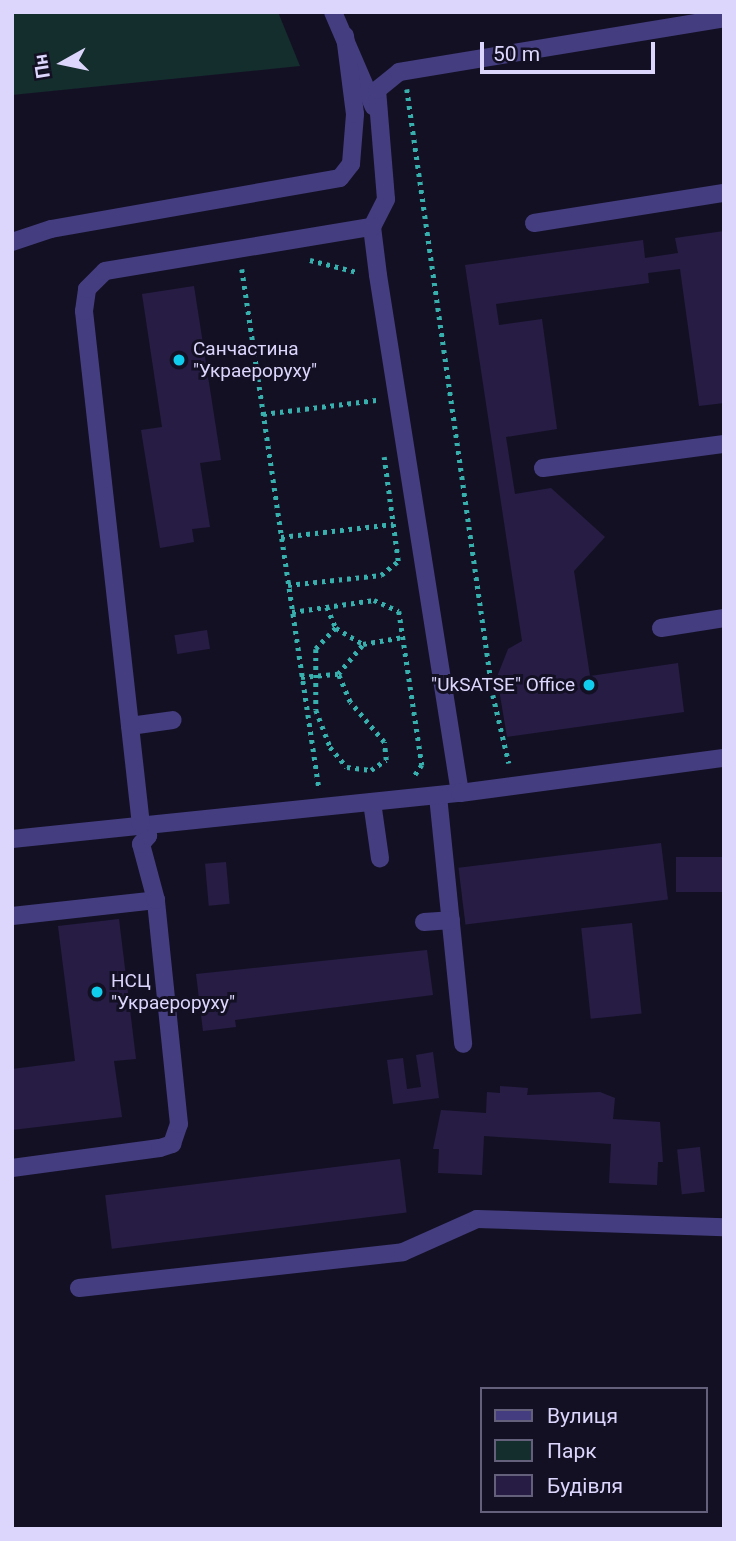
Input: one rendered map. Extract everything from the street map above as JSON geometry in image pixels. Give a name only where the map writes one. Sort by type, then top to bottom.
[{"type":"lane","points":[[333,12],[375,110]]},
{"type":"lane","points":[[460,793],[372,227],[386,199],[375,110],[377,90],[399,72],[724,18]]},
{"type":"lane","points":[[12,243],[51,229],[340,178],[351,164],[355,114],[345,36]]},
{"type":"lane","points":[[534,223],[724,193]]},
{"type":"lane","points":[[12,1168],[160,1148],[177,1138],[156,900],[141,825],[84,311],[88,289],[105,271],[372,227]]},
{"type":"lane","points":[[543,468],[724,444]]},
{"type":"lane","points":[[661,628],[724,618]]},
{"type":"lane","points":[[130,726],[173,720]]},
{"type":"lane","points":[[12,839],[438,796],[724,758]]},
{"type":"lane","points":[[438,796],[463,1044]]},
{"type":"lane","points":[[372,802],[380,858]]},
{"type":"lane","points":[[12,915],[156,900]]},
{"type":"lane","points":[[424,922],[451,920]]},
{"type":"lane","points":[[79,1288],[403,1252],[477,1219],[724,1227]]},
{"type":"path","points":[[406,80],[493,695],[509,763]]},
{"type":"path","points":[[305,260],[352,266],[360,277]]},
{"type":"path","points":[[227,267],[254,263]]},
{"type":"path","points":[[241,264],[317,788],[331,787]]},
{"type":"path","points":[[374,386],[378,414]]},
{"type":"path","points":[[263,414],[376,400]]},
{"type":"path","points":[[288,585],[381,575],[398,561],[382,441]]},
{"type":"path","points":[[281,537],[393,524]]},
{"type":"path","points":[[292,612],[388,602],[400,611],[422,765],[414,778],[400,779]]},
{"type":"path","points":[[327,607],[336,628],[363,644]]},
{"type":"path","points":[[336,628],[316,649],[312,677],[330,747],[347,767],[371,771],[386,760],[384,742],[350,702],[338,674]]},
{"type":"path","points":[[301,677],[338,674],[363,644],[403,637]]},
{"type":"path","points":[[493,695],[500,694]]},
{"type":"green space","points":[[12,12],[278,12],[300,66],[12,95]]},
{"type":"building","points":[[724,231],[724,403],[699,406],[680,269],[648,273],[649,283],[496,304],[499,325],[542,319],[557,429],[506,437],[515,494],[551,488],[605,537],[574,571],[590,676],[678,663],[684,712],[507,737],[497,677],[508,649],[522,641],[465,265],[643,240],[645,258],[678,253],[675,238]]},
{"type":"building","name":"Санчастина \"Украероруху\"","points":[[194,286],[221,460],[200,463],[210,527],[192,529],[194,542],[160,548],[141,430],[162,427],[142,294]]},
{"type":"building","points":[[207,630],[210,649],[177,654],[174,635]]},
{"type":"building","points":[[661,843],[668,900],[465,924],[459,868]]},
{"type":"building","points":[[676,857],[724,857],[724,892],[676,892]]},
{"type":"building","points":[[226,862],[230,904],[209,906],[205,864]]},
{"type":"building","name":"НСЦ \"Украероруху\"","points":[[119,919],[136,1059],[114,1061],[122,1117],[12,1130],[12,1069],[75,1061],[58,926]]},
{"type":"building","points":[[632,923],[642,1014],[591,1019],[581,928]]},
{"type":"building","points":[[427,950],[433,995],[235,1020],[236,1027],[203,1031],[196,974]]},
{"type":"building","points":[[433,1052],[439,1098],[393,1104],[387,1060],[403,1058],[407,1089],[421,1087],[416,1055]]},
{"type":"building","points":[[500,1086],[528,1088],[527,1095],[600,1092],[615,1098],[613,1119],[660,1122],[663,1162],[658,1162],[657,1185],[609,1183],[611,1144],[484,1136],[482,1175],[438,1173],[439,1149],[433,1149],[441,1110],[486,1113],[487,1092],[500,1093]]},
{"type":"building","points":[[700,1147],[705,1192],[682,1194],[677,1149]]},
{"type":"building","points":[[400,1159],[407,1213],[112,1249],[105,1195]]},
{"type":"place","name":"Санчастина \"Украероруху\"","points":[[179,360]]},
{"type":"place","name":"\"UkSATSE\" Office","points":[[589,685]]},
{"type":"place","name":"НСЦ \"Украероруху\"","points":[[97,992]]}]
